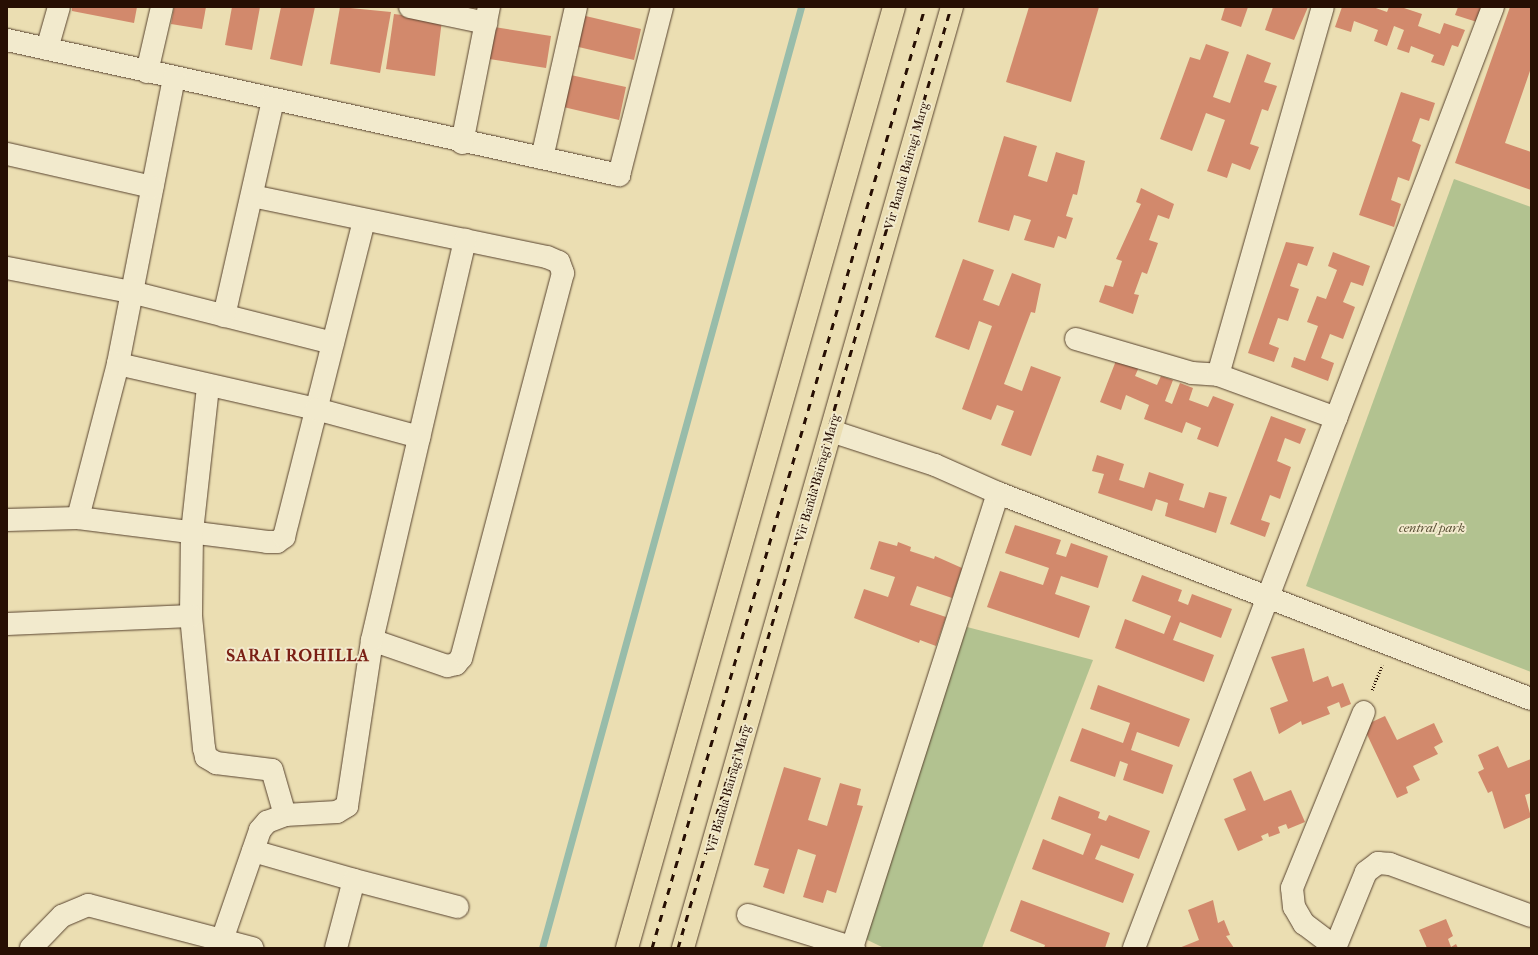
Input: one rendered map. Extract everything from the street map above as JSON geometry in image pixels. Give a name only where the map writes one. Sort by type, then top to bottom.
[{"type":"main road","points":[[627,948],[894,7]]},
{"type":"main road","name":"Vir Banda Bairagi Marg","points":[[683,948],[952,7]]},
{"type":"street","points":[[47,49],[59,7]]},
{"type":"street","points":[[147,72],[162,7]]},
{"type":"street","points":[[410,7],[487,15],[462,143]]},
{"type":"street","points":[[542,158],[576,7]]},
{"type":"street","points":[[7,40],[462,143],[542,158],[619,175],[662,7]]},
{"type":"street","points":[[1218,375],[1323,7]]},
{"type":"street","points":[[1134,948],[1267,596],[1493,7]]},
{"type":"street","points":[[78,518],[118,364],[174,78]]},
{"type":"street","points":[[224,316],[273,100]]},
{"type":"street","points":[[7,154],[152,188]]},
{"type":"street","points":[[252,196],[364,221],[465,240],[559,262],[563,273],[461,658],[456,664],[447,666],[372,640]]},
{"type":"street","points":[[7,520],[78,518],[272,542],[284,537],[364,221]]},
{"type":"street","points":[[222,940],[253,851],[267,822],[285,815],[337,812],[348,806],[372,640],[465,240]]},
{"type":"street","points":[[7,268],[131,292],[333,343]]},
{"type":"street","points":[[1076,339],[1192,373],[1218,375],[1336,418]]},
{"type":"street","points":[[118,364],[208,387],[316,408],[419,437]]},
{"type":"street","points":[[208,387],[192,532],[191,616],[206,757],[216,763],[272,770],[285,815]]},
{"type":"street","points":[[831,431],[935,465],[998,493],[1531,699]]},
{"type":"street","points":[[748,915],[853,948],[998,493]]},
{"type":"street","points":[[7,624],[191,616]]},
{"type":"street","points":[[1364,712],[1292,888],[1294,906],[1304,924],[1335,947],[1366,872],[1378,863],[1390,864],[1531,916]]},
{"type":"street","points":[[253,851],[354,880],[458,907]]},
{"type":"street","points":[[336,948],[354,880]]},
{"type":"street","points":[[31,948],[62,916],[88,904],[252,948]]},
{"type":"path","points":[[1364,712],[1391,644]]},
{"type":"green space","name":"central park","points":[[1454,179],[1531,207],[1531,672],[1306,586]]},
{"type":"green space","points":[[967,627],[1093,660],[982,948],[884,948],[855,934]]},
{"type":"building","points":[[72,7],[137,7],[134,23],[72,11]]},
{"type":"building","points":[[174,7],[206,7],[202,29],[171,24]]},
{"type":"building","points":[[232,7],[260,7],[252,50],[225,45]]},
{"type":"building","points":[[281,7],[315,7],[302,66],[270,59]]},
{"type":"building","points":[[340,7],[391,12],[380,73],[330,64]]},
{"type":"building","points":[[1029,7],[1099,7],[1071,102],[1006,82]]},
{"type":"building","points":[[1225,7],[1248,7],[1241,27],[1221,20]]},
{"type":"building","points":[[1273,7],[1308,7],[1294,40],[1265,30]]},
{"type":"building","points":[[1342,7],[1373,7],[1387,12],[1389,7],[1401,7],[1422,14],[1418,26],[1440,34],[1444,23],[1465,30],[1458,47],[1452,45],[1444,66],[1431,62],[1434,55],[1411,46],[1409,53],[1397,49],[1404,30],[1394,26],[1387,46],[1374,41],[1378,30],[1354,21],[1351,32],[1335,27]]},
{"type":"building","points":[[1458,7],[1481,7],[1477,22],[1455,15]]},
{"type":"building","points":[[1510,7],[1531,7],[1531,68],[1505,143],[1531,152],[1531,190],[1455,163]]},
{"type":"building","points":[[394,14],[442,20],[435,76],[386,69]]},
{"type":"building","points":[[577,14],[641,29],[634,60],[570,45]]},
{"type":"building","points":[[488,26],[551,36],[546,68],[483,58]]},
{"type":"building","points":[[1206,44],[1229,52],[1213,97],[1230,103],[1247,54],[1271,63],[1264,82],[1277,86],[1268,111],[1262,109],[1250,144],[1259,147],[1250,170],[1232,163],[1227,178],[1207,171],[1225,120],[1206,113],[1192,151],[1160,139],[1190,57],[1200,60]]},
{"type":"building","points":[[566,74],[626,87],[619,120],[559,106]]},
{"type":"building","points":[[1401,92],[1435,103],[1429,121],[1420,118],[1412,141],[1421,145],[1409,181],[1398,177],[1391,200],[1401,204],[1394,227],[1359,215]]},
{"type":"building","points":[[1004,136],[1037,146],[1028,176],[1047,182],[1056,152],[1085,161],[1077,195],[1073,194],[1066,216],[1073,218],[1066,239],[1058,236],[1054,248],[1024,240],[1031,220],[1014,215],[1009,231],[978,222]]},
{"type":"building","points":[[1141,188],[1174,204],[1169,219],[1158,215],[1149,240],[1158,243],[1147,274],[1142,272],[1134,294],[1139,295],[1133,314],[1099,302],[1105,285],[1113,287],[1122,261],[1116,259],[1141,204],[1136,202]]},
{"type":"building","points":[[1286,242],[1314,247],[1307,266],[1298,263],[1290,286],[1299,289],[1288,321],[1278,318],[1269,344],[1279,348],[1274,362],[1248,353]]},
{"type":"building","points":[[1333,252],[1370,266],[1363,286],[1351,282],[1343,302],[1355,307],[1343,339],[1330,334],[1321,358],[1334,363],[1328,381],[1291,367],[1294,357],[1305,361],[1318,326],[1307,322],[1317,296],[1326,299],[1337,270],[1328,266]]},
{"type":"building","points":[[963,259],[994,270],[983,300],[999,306],[1012,273],[1041,284],[1035,313],[1031,312],[1004,384],[1022,391],[1031,366],[1061,377],[1031,456],[1001,445],[1014,411],[997,405],[991,420],[962,409],[992,326],[979,321],[969,350],[935,337]]},
{"type":"building","points":[[1117,358],[1139,367],[1135,376],[1157,385],[1161,376],[1173,380],[1165,401],[1172,404],[1180,383],[1193,388],[1189,400],[1208,407],[1213,396],[1234,404],[1218,447],[1197,439],[1201,428],[1186,422],[1182,433],[1144,419],[1149,405],[1126,395],[1121,410],[1100,402]]},
{"type":"building","points":[[1271,416],[1306,429],[1300,444],[1285,438],[1277,461],[1291,467],[1280,499],[1270,495],[1261,520],[1270,523],[1265,537],[1230,524]]},
{"type":"building","points":[[1097,455],[1124,464],[1119,480],[1144,488],[1149,472],[1184,484],[1179,500],[1204,508],[1209,492],[1227,497],[1216,533],[1165,516],[1168,503],[1156,499],[1152,511],[1098,493],[1104,474],[1092,471]]},
{"type":"building","points":[[1015,525],[1061,540],[1056,554],[1066,557],[1071,543],[1108,556],[1098,588],[1061,576],[1055,594],[1090,606],[1079,638],[987,607],[1000,571],[1043,585],[1049,568],[1005,553]]},
{"type":"building","points":[[879,541],[897,546],[898,542],[911,547],[910,551],[934,559],[935,556],[962,568],[952,598],[917,586],[910,605],[946,617],[936,646],[920,640],[919,643],[854,618],[864,589],[888,597],[895,577],[870,569]]},
{"type":"building","points":[[1142,575],[1182,590],[1178,601],[1188,605],[1192,594],[1232,609],[1221,638],[1180,622],[1173,640],[1214,655],[1204,682],[1115,648],[1125,619],[1164,634],[1171,616],[1132,601]]},
{"type":"building","points":[[1304,648],[1313,682],[1328,676],[1332,687],[1343,683],[1351,704],[1341,708],[1339,702],[1327,707],[1330,714],[1302,725],[1301,721],[1279,734],[1270,708],[1288,701],[1271,657]]},
{"type":"building","points":[[1098,685],[1190,719],[1179,747],[1137,732],[1131,750],[1173,765],[1163,794],[1123,780],[1128,764],[1120,761],[1115,777],[1070,761],[1082,728],[1123,743],[1130,723],[1090,709]]},
{"type":"building","points":[[1385,716],[1397,740],[1434,723],[1443,742],[1434,747],[1438,754],[1413,766],[1420,780],[1406,787],[1408,793],[1397,798],[1363,726]]},
{"type":"building","points":[[1498,746],[1508,768],[1531,759],[1531,793],[1525,795],[1531,817],[1504,829],[1492,791],[1488,793],[1478,772],[1484,769],[1478,755]]},
{"type":"building","points":[[784,767],[821,778],[808,820],[827,826],[840,783],[861,789],[857,805],[863,806],[836,893],[827,890],[823,903],[803,897],[816,855],[798,849],[784,894],[763,887],[769,869],[754,865]]},
{"type":"building","points":[[1251,771],[1264,801],[1291,790],[1305,822],[1288,829],[1286,824],[1278,827],[1280,833],[1269,837],[1268,833],[1261,836],[1263,840],[1238,851],[1224,819],[1246,810],[1233,779]]},
{"type":"building","points":[[1059,796],[1100,812],[1098,818],[1106,821],[1109,815],[1150,831],[1139,859],[1101,845],[1095,859],[1134,874],[1123,903],[1032,869],[1043,839],[1083,855],[1091,834],[1051,819]]},
{"type":"building","points":[[1021,900],[1110,933],[1105,948],[1044,948],[1045,945],[1010,931]]},
{"type":"building","points":[[1213,900],[1218,923],[1224,920],[1230,935],[1226,936],[1234,948],[1179,948],[1199,940],[1188,910]]},
{"type":"building","points":[[1446,919],[1453,936],[1448,939],[1451,947],[1456,944],[1458,948],[1427,948],[1419,930]]},
{"type":"waterway","points":[[542,948],[801,7]]},
{"type":"railway","points":[[652,948],[925,7]]},
{"type":"railway","points":[[678,948],[951,7]]},
{"type":"district","name":"SARAI ROHILLA","points":[[298,656]]}]
